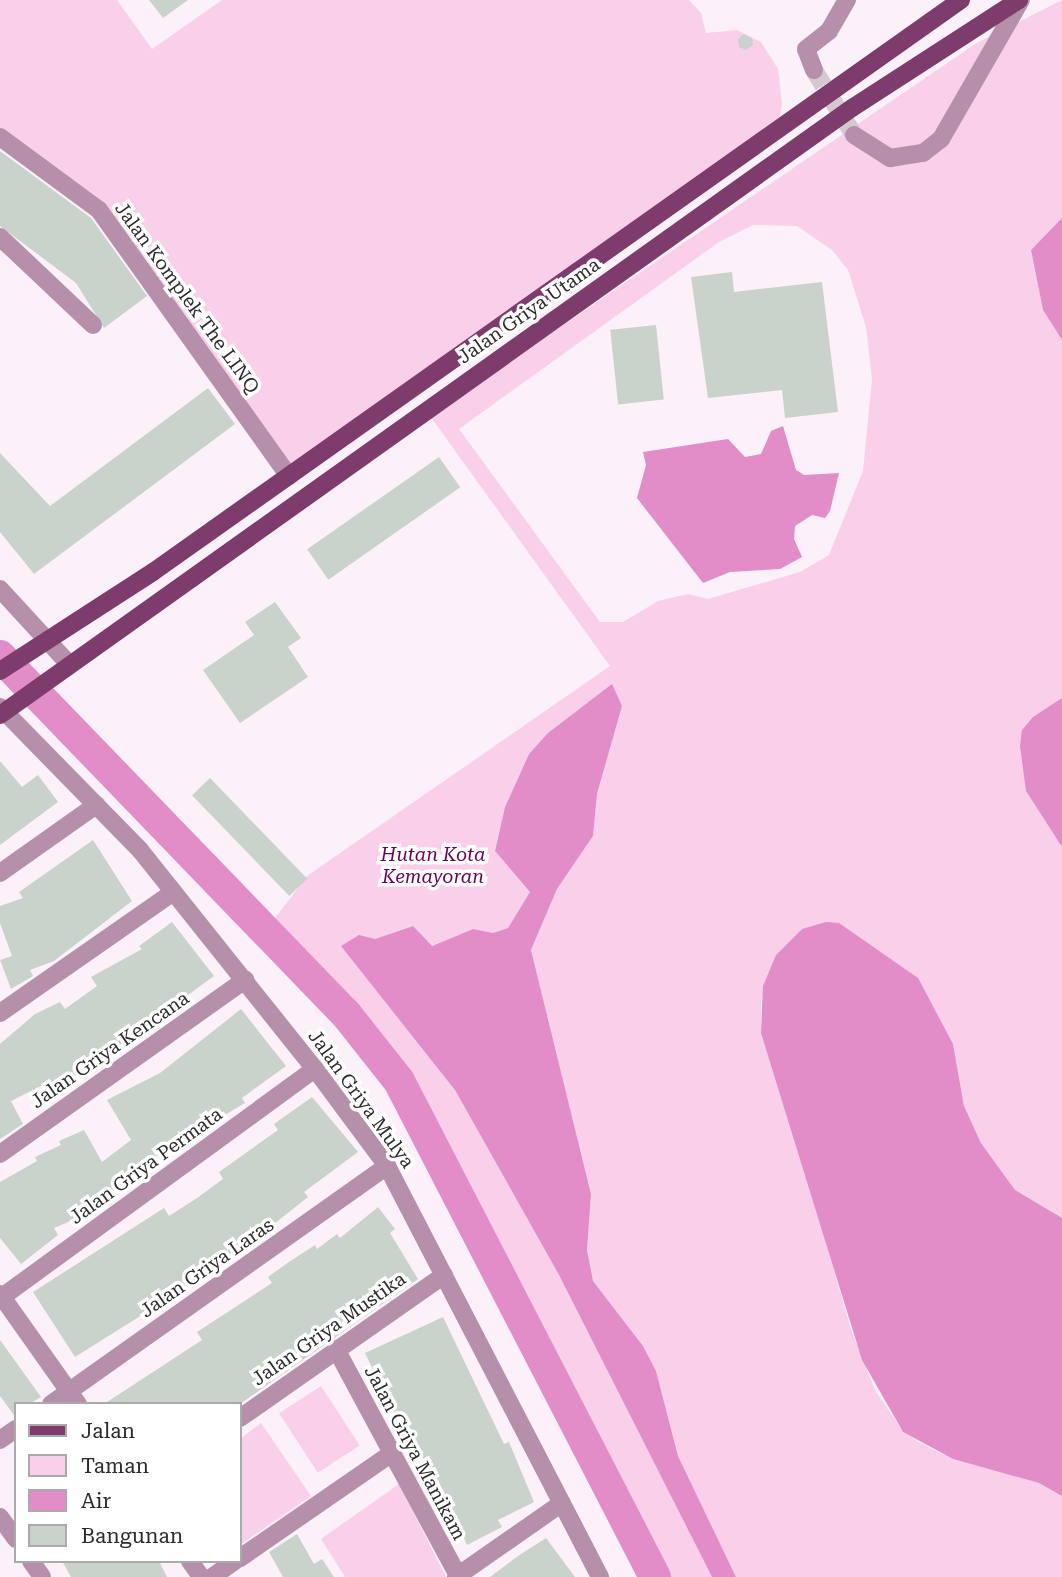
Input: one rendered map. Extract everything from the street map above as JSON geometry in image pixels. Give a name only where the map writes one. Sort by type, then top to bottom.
[{"type":"main road","name":"Jalan Griya Utama","points":[[0,671],[45,644],[289,476],[961,0]]},
{"type":"main road","name":"Jalan Griya Utama","points":[[4,710],[841,116],[1020,0]]},
{"type":"street","points":[[814,71],[806,50],[829,31],[847,0]]},
{"type":"street","points":[[854,135],[890,158],[923,153],[941,139],[1020,0]]},
{"type":"street","name":"Jalan Komplek The LINQ","points":[[0,137],[99,210],[289,476]]},
{"type":"street","points":[[0,237],[93,324]]},
{"type":"street","points":[[0,589],[66,666]]},
{"type":"street","name":"Jalan Griya Mulya","points":[[4,710],[140,850],[315,1069],[387,1166],[600,1577]]},
{"type":"street","points":[[0,873],[96,805]]},
{"type":"street","points":[[0,1013],[172,893]]},
{"type":"street","name":"Jalan Griya Kencana","points":[[0,1154],[245,981]]},
{"type":"street","name":"Jalan Griya Permata","points":[[1,1296],[315,1069]]},
{"type":"street","name":"Jalan Griya Laras","points":[[74,1397],[387,1166]]},
{"type":"street","name":"Jalan Griya Mustika","points":[[242,1417],[443,1275]]},
{"type":"street","points":[[1,1296],[74,1397]]},
{"type":"street","name":"Jalan Griya Manikam","points":[[336,1349],[457,1577]]},
{"type":"street","points":[[242,1557],[392,1453]]},
{"type":"street","points":[[457,1577],[562,1503]]},
{"type":"street","points":[[0,1517],[14,1536]]},
{"type":"street","points":[[212,1577],[232,1563]]},
{"type":"green space","points":[[0,0],[117,0],[152,49],[222,0],[689,0],[701,13],[706,33],[737,30],[761,42],[778,69],[782,104],[777,131],[289,476],[116,230],[0,137]]},
{"type":"green space","name":"Hutan Kota Kemayoran","points":[[1062,0],[1062,218],[1031,250],[1043,310],[1062,340],[1062,698],[1022,730],[1026,791],[1062,847],[1062,1218],[1015,1190],[981,1143],[964,1106],[953,1044],[802,929],[776,955],[761,1002],[761,1033],[798,1142],[851,1330],[875,1390],[903,1432],[926,1446],[953,1459],[1039,1483],[1062,1496],[1062,1577],[736,1577],[678,1456],[656,1371],[643,1346],[593,1281],[587,1250],[591,1194],[531,950],[557,889],[593,836],[597,794],[622,706],[611,685],[529,754],[505,807],[495,851],[530,892],[508,928],[493,933],[473,929],[431,946],[412,926],[375,939],[419,1041],[455,1090],[559,1275],[712,1577],[667,1577],[413,1086],[371,1032],[270,925],[307,876],[610,666],[430,416],[975,44]],"holes":[[[753,225],[797,226],[832,250],[848,270],[866,327],[872,379],[863,471],[829,555],[800,572],[708,599],[688,594],[658,601],[623,622],[600,622],[459,429],[719,242]]]},
{"type":"green space","points":[[321,1386],[360,1446],[318,1473],[279,1413]]},
{"type":"green space","points":[[261,1423],[311,1496],[242,1544],[242,1437]]},
{"type":"green space","points":[[399,1484],[446,1577],[345,1577],[321,1539]]},
{"type":"water","points":[[1062,218],[1062,340],[1043,310],[1031,250]]},
{"type":"water","points":[[783,426],[796,470],[804,475],[839,473],[830,511],[825,518],[812,515],[795,526],[794,539],[802,557],[780,569],[730,572],[703,583],[637,498],[646,465],[643,452],[728,439],[745,457],[761,454],[771,431]]},
{"type":"water","points":[[612,684],[622,706],[597,794],[593,836],[557,889],[531,950],[591,1194],[587,1250],[593,1281],[643,1346],[656,1371],[678,1456],[736,1577],[712,1577],[559,1275],[455,1090],[341,946],[359,935],[375,939],[413,926],[432,946],[473,929],[493,933],[508,928],[530,892],[495,851],[505,807],[529,754],[548,733]]},
{"type":"water","points":[[1062,698],[1062,847],[1026,791],[1020,746],[1022,730],[1033,717]]},
{"type":"water","points":[[826,922],[839,923],[918,978],[953,1044],[964,1106],[981,1143],[1015,1190],[1062,1218],[1062,1496],[1039,1483],[953,1459],[903,1432],[862,1360],[761,1033],[763,986],[776,955],[802,929]]},
{"type":"building","points":[[149,0],[188,0],[163,18]]},
{"type":"building","points":[[744,34],[752,38],[753,45],[746,50],[739,47],[738,39]]},
{"type":"building","points":[[0,151],[91,218],[147,296],[104,328],[76,283],[0,226]]},
{"type":"building","points":[[732,272],[734,292],[822,282],[838,412],[785,418],[782,390],[708,398],[691,277]]},
{"type":"building","points":[[656,325],[664,400],[618,404],[610,330]]},
{"type":"building","points":[[208,388],[235,424],[34,574],[0,532],[0,453],[50,506]]},
{"type":"building","points":[[439,457],[460,487],[328,580],[307,549]]},
{"type":"building","points":[[275,602],[301,638],[288,647],[308,677],[240,723],[203,670],[254,635],[245,622]]},
{"type":"building","points":[[0,761],[22,787],[38,775],[58,802],[0,845]]},
{"type":"building","points":[[210,778],[307,879],[289,896],[192,795]]},
{"type":"building","points":[[93,840],[132,901],[54,961],[30,970],[33,976],[11,989],[0,960],[12,956],[0,923],[0,906],[23,898],[19,892]]},
{"type":"building","points":[[172,922],[214,976],[166,1011],[169,1017],[148,1025],[150,1028],[101,1064],[55,1091],[49,1082],[11,1101],[23,1124],[0,1139],[0,1044],[35,1014],[60,1002],[65,1009],[97,986],[91,977],[142,949],[139,946]]},
{"type":"building","points":[[241,1009],[286,1066],[242,1098],[245,1103],[141,1165],[148,1174],[134,1184],[130,1179],[91,1208],[92,1212],[54,1228],[58,1235],[21,1264],[0,1238],[0,1182],[37,1161],[35,1157],[61,1145],[59,1141],[84,1130],[102,1162],[131,1140],[107,1100],[160,1073]]},
{"type":"building","points":[[312,1097],[358,1152],[304,1192],[308,1197],[255,1239],[257,1243],[75,1357],[33,1292],[164,1208],[169,1216],[197,1198],[223,1179],[219,1172],[278,1130],[274,1124]]},
{"type":"building","points":[[378,1207],[395,1229],[390,1233],[418,1279],[242,1403],[107,1402],[202,1340],[197,1332],[272,1283],[268,1277],[286,1264],[315,1245],[317,1249],[337,1234],[340,1238]]},
{"type":"building","points":[[443,1317],[504,1444],[509,1442],[534,1502],[498,1520],[502,1527],[467,1545],[435,1473],[432,1475],[404,1423],[400,1425],[365,1353]]},
{"type":"building","points":[[0,1340],[41,1397],[32,1402],[14,1402],[14,1415],[0,1396]]},
{"type":"building","points":[[297,1534],[314,1564],[322,1559],[334,1577],[283,1577],[269,1552]]},
{"type":"building","points":[[546,1538],[575,1577],[490,1577],[518,1556]]},
{"type":"building","points":[[63,1563],[160,1563],[167,1577],[71,1577]]},
{"type":"waterway","points":[[0,656],[346,1014],[399,1081],[655,1577]]},
{"type":"tunnel","points":[[814,70],[854,135]]}]
